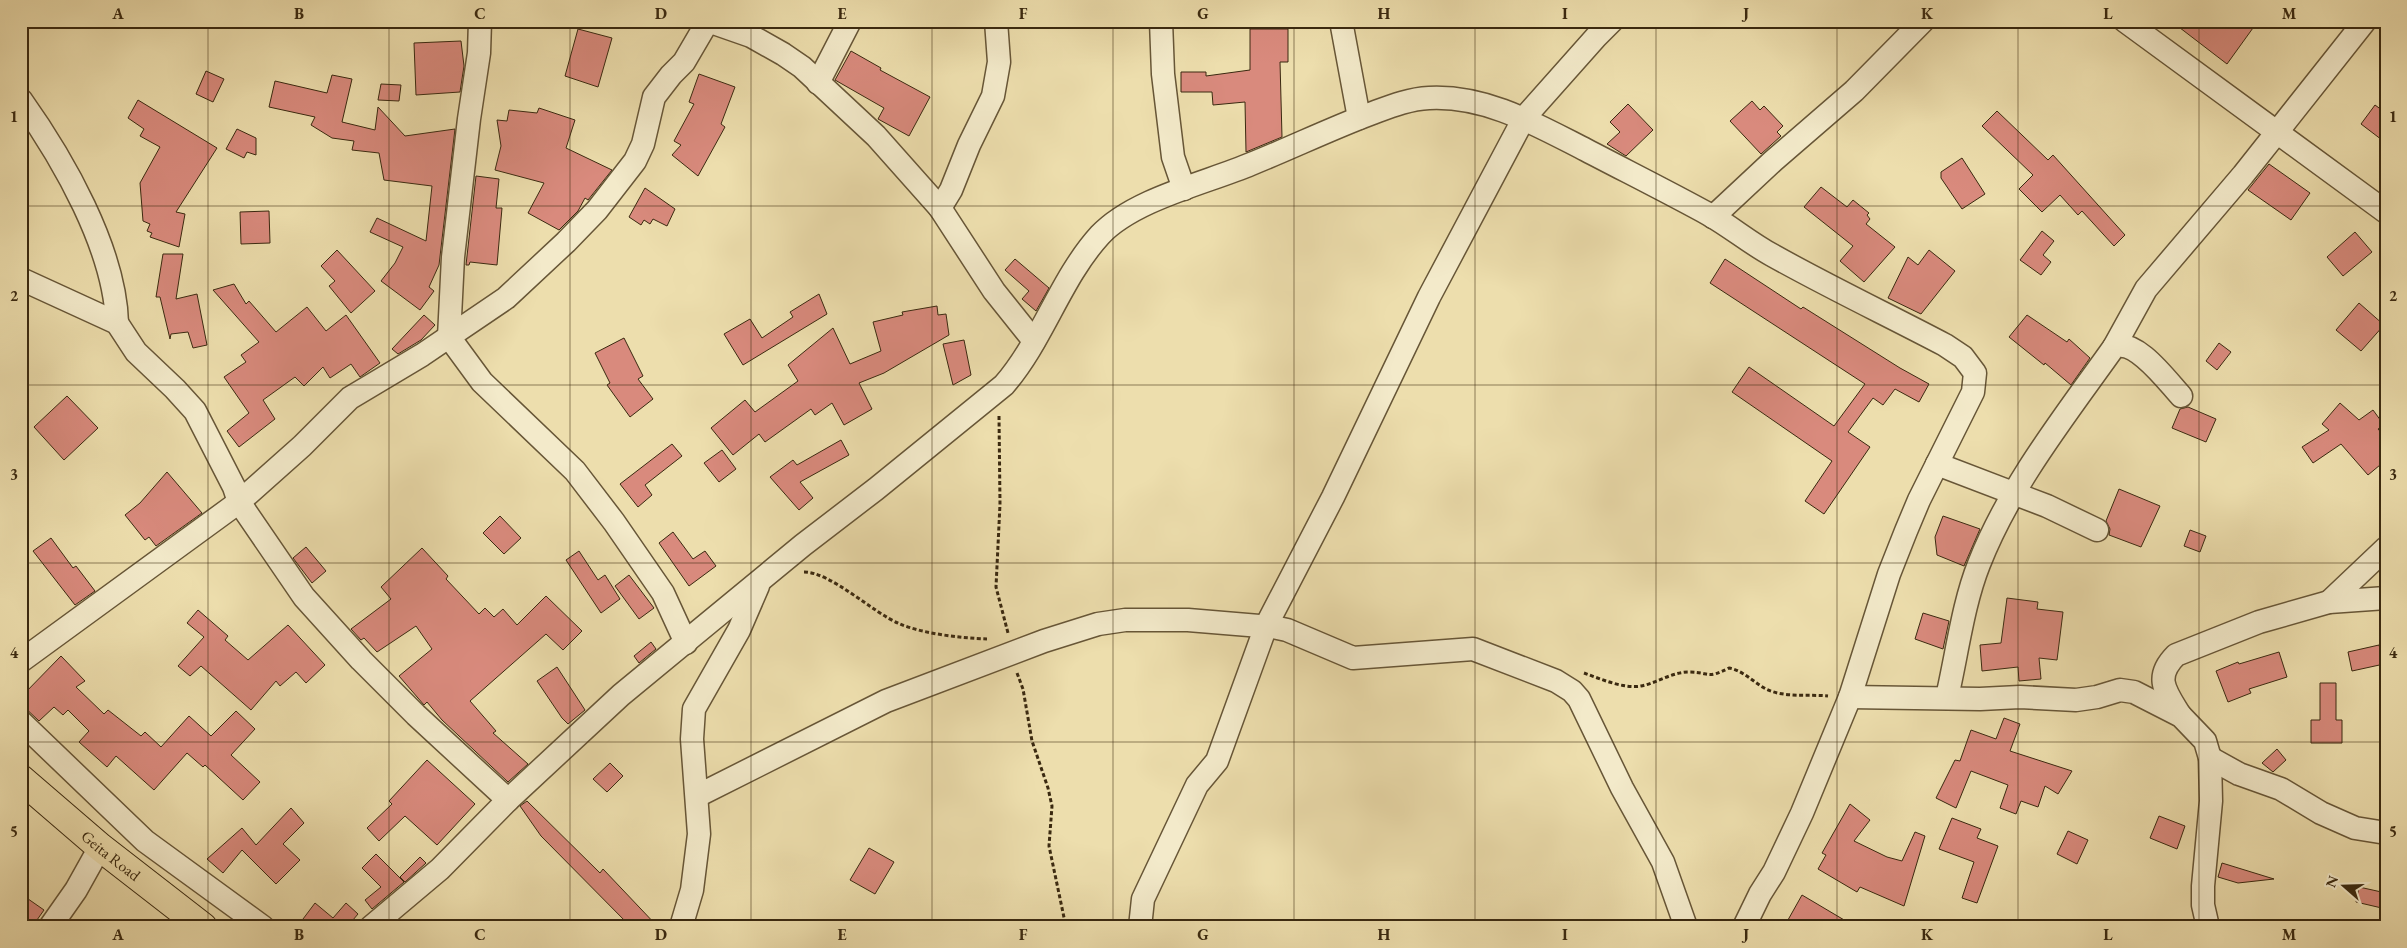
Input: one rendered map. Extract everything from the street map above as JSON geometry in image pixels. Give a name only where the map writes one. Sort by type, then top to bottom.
[{"type":"highway","name":"Geita Road","points":[[21,779],[100,847],[203,927]]},
{"type":"street","points":[[480,21],[479,53],[469,119],[453,257],[449,338],[482,382],[575,471],[614,522],[662,594],[686,643]]},
{"type":"street","points":[[21,661],[239,502],[302,446],[350,398],[449,338],[506,298],[566,242],[619,184],[635,161],[643,144],[654,97],[666,80],[684,62],[708,21],[740,31],[767,44],[802,67],[876,136],[940,208],[994,291],[1034,341]]},
{"type":"street","points":[[818,83],[850,21]]},
{"type":"street","points":[[940,208],[956,180],[969,145],[993,96],[999,62],[996,21]]},
{"type":"street","points":[[1161,21],[1164,74],[1173,157],[1184,189]]},
{"type":"street","points":[[1342,21],[1359,118]]},
{"type":"street","points":[[1140,927],[1143,899],[1197,785],[1217,762],[1266,626],[1337,489],[1429,298],[1524,118],[1596,36],[1612,21]]},
{"type":"street","points":[[1713,217],[1773,161],[1854,91],[1923,21]]},
{"type":"street","points":[[2125,21],[2275,133],[2386,212]]},
{"type":"street","points":[[1947,697],[1978,565],[1994,530],[2046,442],[2114,347],[2146,289],[2243,175],[2365,21]]},
{"type":"street","points":[[371,927],[440,869],[508,800],[621,694],[1004,385],[1021,365],[1057,298],[1099,236],[1111,226],[1149,203],[1223,176],[1359,118],[1402,102],[1428,98],[1451,98],[1487,106],[1524,118],[1713,217],[1772,254],[1945,346],[1970,365],[1975,373],[1973,392],[1919,500],[1889,574],[1850,697],[1802,814],[1774,872],[1760,894],[1744,927]]},
{"type":"street","points":[[21,100],[58,155],[90,222],[100,248],[116,303],[116,323]]},
{"type":"street","points":[[21,279],[116,323],[136,352],[195,411],[234,486],[239,502],[304,597],[361,660],[402,701],[508,800]]},
{"type":"street","points":[[2114,347],[2127,345],[2137,351],[2181,396]]},
{"type":"street","points":[[1938,464],[2068,515],[2097,530]]},
{"type":"street","points":[[2329,602],[2386,548]]},
{"type":"street","points":[[681,927],[692,890],[697,857],[697,796],[692,739],[694,709],[739,630],[760,581]]},
{"type":"street","points":[[2208,927],[2203,905],[2203,886],[2211,802],[2210,758],[2205,740],[2181,716],[2165,690],[2163,675],[2166,665],[2176,655],[2259,622],[2329,602],[2386,598]]},
{"type":"street","points":[[697,796],[886,701],[1011,647],[1044,641],[1098,624],[1125,620],[1188,620],[1266,626],[1287,630],[1353,658],[1473,649],[1556,681],[1572,691],[1583,707],[1622,788],[1663,862],[1686,927]]},
{"type":"street","points":[[1850,697],[2076,700],[2127,691],[2134,692],[2181,716]]},
{"type":"street","points":[[21,722],[145,841],[263,927]]},
{"type":"street","points":[[2210,758],[2239,774],[2281,789],[2321,813],[2355,828],[2386,833]]},
{"type":"street","points":[[50,927],[76,890],[100,847]]},
{"type":"path","points":[[1004,385],[998,443],[1000,504],[996,587],[1023,689],[1032,741],[1052,806],[1049,846],[1066,927]]},
{"type":"path","points":[[801,572],[814,573],[840,586],[902,625],[1011,647]]},
{"type":"path","points":[[1556,681],[1566,672],[1573,670],[1620,684],[1640,686],[1677,674],[1690,672],[1717,676],[1729,668],[1738,670],[1767,689],[1778,693],[1850,697]]},
{"type":"building","points":[[2171,21],[2258,21],[2227,64]]},
{"type":"building","points":[[578,29],[612,38],[598,87],[565,76]]},
{"type":"building","points":[[1250,29],[1288,29],[1288,62],[1280,62],[1282,137],[1246,152],[1245,102],[1213,105],[1212,92],[1181,92],[1181,72],[1206,72],[1206,76],[1250,70]]},
{"type":"building","points":[[461,41],[464,66],[460,92],[416,95],[414,43]]},
{"type":"building","points":[[851,51],[881,68],[880,70],[930,97],[909,136],[878,119],[884,108],[835,80]]},
{"type":"building","points":[[206,71],[224,79],[213,102],[196,94]]},
{"type":"building","points":[[699,74],[735,87],[721,124],[725,127],[698,176],[672,155],[681,145],[674,141],[694,104],[689,102]]},
{"type":"building","points":[[332,75],[352,79],[342,122],[375,130],[378,107],[405,136],[455,129],[439,265],[429,287],[434,291],[420,310],[381,281],[395,263],[403,247],[370,232],[377,218],[426,241],[432,186],[384,180],[379,153],[352,150],[354,141],[332,138],[311,125],[315,117],[269,107],[275,81],[327,93]]},
{"type":"building","points":[[381,84],[401,85],[399,101],[378,100]]},
{"type":"building","points":[[138,100],[217,148],[176,212],[185,214],[179,247],[150,237],[152,233],[147,231],[150,224],[143,221],[140,183],[160,147],[140,136],[144,129],[128,118]]},
{"type":"building","points":[[1752,101],[1760,110],[1764,106],[1783,126],[1777,132],[1781,136],[1761,154],[1730,121]]},
{"type":"building","points":[[1628,104],[1653,130],[1626,156],[1607,144],[1620,132],[1610,122]]},
{"type":"building","points":[[2375,105],[2386,113],[2386,143],[2361,124]]},
{"type":"building","points":[[539,108],[575,120],[566,148],[612,170],[588,200],[585,198],[578,211],[559,230],[528,213],[544,183],[495,170],[501,146],[497,120],[507,121],[509,110],[537,113]]},
{"type":"building","points":[[1997,111],[2048,160],[2053,155],[2125,235],[2114,246],[2082,211],[2078,215],[2060,195],[2042,212],[2019,189],[2033,175],[1982,126]]},
{"type":"building","points":[[237,129],[256,138],[256,155],[247,152],[244,158],[226,149]]},
{"type":"building","points":[[1962,158],[1985,194],[1962,209],[1941,178],[1941,172]]},
{"type":"building","points":[[2269,164],[2310,193],[2291,220],[2248,190]]},
{"type":"building","points":[[476,176],[499,179],[496,208],[502,208],[497,265],[470,262],[469,265],[466,265]]},
{"type":"building","points":[[1821,187],[1847,207],[1853,200],[1869,213],[1867,215],[1870,219],[1866,224],[1895,247],[1864,282],[1840,261],[1853,246],[1804,207]]},
{"type":"building","points":[[645,188],[675,209],[667,226],[653,219],[650,224],[644,220],[641,225],[629,217]]},
{"type":"building","points":[[269,211],[270,243],[241,244],[240,212]]},
{"type":"building","points":[[2042,231],[2054,241],[2043,255],[2051,262],[2041,275],[2020,260]]},
{"type":"building","points":[[2355,232],[2372,252],[2343,276],[2327,257]]},
{"type":"building","points":[[337,250],[375,291],[351,313],[329,286],[335,281],[321,266]]},
{"type":"building","points":[[1929,250],[1955,271],[1921,314],[1888,298],[1908,257],[1918,265]]},
{"type":"building","points":[[163,254],[183,254],[176,299],[197,294],[207,345],[193,348],[188,332],[171,334],[170,339],[160,297],[156,297]]},
{"type":"building","points":[[1015,259],[1049,288],[1036,311],[1022,299],[1029,291],[1005,270]]},
{"type":"building","points":[[1725,259],[1801,309],[1803,307],[1929,384],[1919,402],[1895,389],[1883,405],[1873,398],[1848,432],[1870,447],[1824,514],[1805,501],[1832,461],[1732,392],[1749,367],[1834,426],[1865,384],[1710,283]]},
{"type":"building","points":[[234,284],[246,304],[249,301],[276,332],[307,307],[326,331],[346,315],[380,363],[360,377],[351,364],[330,378],[323,367],[304,386],[295,377],[263,400],[275,419],[239,447],[227,431],[249,413],[224,377],[246,362],[241,355],[259,342],[213,290]]},
{"type":"building","points":[[819,294],[827,314],[743,365],[724,334],[750,319],[762,338],[793,317],[790,312]]},
{"type":"building","points":[[2359,303],[2384,325],[2361,351],[2336,330]]},
{"type":"building","points":[[937,306],[938,315],[946,314],[949,335],[884,373],[859,383],[872,409],[844,425],[832,403],[815,415],[811,409],[765,442],[759,434],[733,455],[711,428],[745,400],[755,412],[798,381],[788,365],[833,328],[850,364],[881,351],[873,322],[903,315],[902,312]]},
{"type":"building","points":[[424,315],[435,325],[421,340],[398,354],[392,349]]},
{"type":"building","points":[[2027,315],[2067,342],[2069,339],[2090,358],[2071,385],[2009,337]]},
{"type":"building","points":[[624,338],[643,376],[638,379],[653,399],[630,417],[607,385],[610,383],[595,353]]},
{"type":"building","points":[[964,340],[971,375],[953,385],[943,344]]},
{"type":"building","points":[[2219,343],[2231,352],[2217,370],[2206,361]]},
{"type":"building","points":[[67,396],[98,428],[64,460],[34,427]]},
{"type":"building","points":[[2340,403],[2359,420],[2373,410],[2384,425],[2378,429],[2386,438],[2386,460],[2368,475],[2341,444],[2313,463],[2302,447],[2329,430],[2322,424]]},
{"type":"building","points":[[2188,407],[2216,419],[2206,442],[2172,428],[2180,409]]},
{"type":"building","points":[[841,440],[849,455],[800,482],[813,498],[799,510],[770,477],[793,460],[797,465]]},
{"type":"building","points":[[672,444],[682,456],[645,485],[652,495],[638,507],[620,484]]},
{"type":"building","points":[[722,450],[736,469],[719,482],[704,463]]},
{"type":"building","points":[[167,472],[202,513],[156,546],[149,537],[145,540],[125,515],[140,503]]},
{"type":"building","points":[[2119,489],[2160,506],[2141,547],[2109,535],[2110,529],[2106,521]]},
{"type":"building","points":[[500,516],[521,538],[504,554],[483,533]]},
{"type":"building","points":[[1943,516],[1980,529],[1964,566],[1937,555],[1935,537]]},
{"type":"building","points":[[2190,530],[2206,536],[2200,552],[2184,546]]},
{"type":"building","points":[[673,532],[693,559],[705,551],[716,566],[689,586],[659,543]]},
{"type":"building","points":[[51,538],[73,568],[76,566],[95,591],[75,605],[33,551]]},
{"type":"building","points":[[306,547],[326,571],[312,583],[293,558]]},
{"type":"building","points":[[422,548],[448,576],[446,579],[479,614],[485,608],[494,617],[503,609],[517,625],[546,596],[582,631],[563,650],[546,634],[470,701],[496,731],[493,733],[528,764],[508,782],[442,720],[427,702],[424,705],[399,676],[432,649],[416,626],[377,652],[364,638],[361,640],[351,629],[391,599],[381,587]]},
{"type":"building","points":[[579,551],[598,580],[605,575],[620,599],[601,613],[566,560]]},
{"type":"building","points":[[629,575],[654,608],[639,619],[615,586]]},
{"type":"building","points":[[2007,598],[2038,602],[2037,609],[2063,612],[2057,660],[2039,658],[2041,679],[2019,681],[2018,667],[1982,671],[1980,645],[2001,643]]},
{"type":"building","points":[[198,610],[228,636],[225,640],[248,660],[288,625],[325,665],[306,683],[296,672],[280,686],[276,681],[251,710],[201,666],[190,676],[178,666],[204,637],[187,623]]},
{"type":"building","points":[[1923,613],[1949,621],[1943,649],[1915,639]]},
{"type":"building","points":[[651,642],[656,649],[639,663],[634,656]]},
{"type":"building","points":[[2379,645],[2384,664],[2352,671],[2348,652]]},
{"type":"building","points":[[2279,652],[2287,677],[2249,689],[2251,693],[2228,702],[2216,671],[2238,662],[2239,664]]},
{"type":"building","points":[[61,656],[85,681],[76,687],[104,714],[108,710],[141,736],[145,732],[161,747],[189,716],[211,736],[236,711],[255,729],[231,755],[260,782],[243,800],[205,765],[203,767],[187,753],[154,790],[116,756],[107,767],[79,742],[89,731],[68,710],[63,715],[54,707],[39,721],[21,704],[21,697]]},
{"type":"building","points":[[557,667],[585,710],[568,724],[537,681]]},
{"type":"building","points":[[2320,683],[2336,683],[2336,720],[2342,720],[2342,743],[2311,743],[2311,720],[2320,720]]},
{"type":"building","points":[[2004,718],[2020,724],[2010,751],[2072,771],[2058,794],[2045,786],[2038,807],[2021,801],[2016,814],[2000,808],[2008,785],[1971,771],[1956,808],[1936,798],[1955,760],[1960,761],[1971,730],[1996,739]]},
{"type":"building","points":[[2277,749],[2286,760],[2273,772],[2262,763]]},
{"type":"building","points":[[427,760],[475,804],[437,845],[405,816],[379,841],[367,828],[392,804],[389,801]]},
{"type":"building","points":[[610,763],[623,776],[607,792],[593,779]]},
{"type":"building","points":[[527,801],[600,873],[603,869],[658,927],[631,927],[541,836],[520,806]]},
{"type":"building","points":[[1850,804],[1870,820],[1854,841],[1887,857],[1902,861],[1915,832],[1925,836],[1904,906],[1860,887],[1857,892],[1818,869],[1826,855],[1822,853]]},
{"type":"building","points":[[291,808],[304,823],[283,844],[300,860],[276,884],[242,850],[223,873],[207,859],[242,828],[256,845]]},
{"type":"building","points":[[2159,816],[2185,826],[2177,849],[2150,838]]},
{"type":"building","points":[[1952,818],[1981,829],[1977,838],[1998,846],[1977,903],[1962,898],[1974,862],[1939,849]]},
{"type":"building","points":[[2068,831],[2088,840],[2077,864],[2057,854]]},
{"type":"building","points":[[869,848],[894,862],[875,894],[850,880]]},
{"type":"building","points":[[376,854],[404,882],[372,909],[365,900],[381,887],[362,868]]},
{"type":"building","points":[[420,857],[426,863],[405,882],[400,877]]},
{"type":"building","points":[[2222,863],[2274,879],[2238,883],[2218,877]]},
{"type":"building","points":[[2359,887],[2386,893],[2386,909],[2356,902]]},
{"type":"building","points":[[21,894],[44,910],[32,927],[21,927]]},
{"type":"building","points":[[1802,895],[1856,927],[1784,927]]},
{"type":"building","points":[[315,903],[333,918],[346,903],[358,914],[347,927],[297,927]]}]
